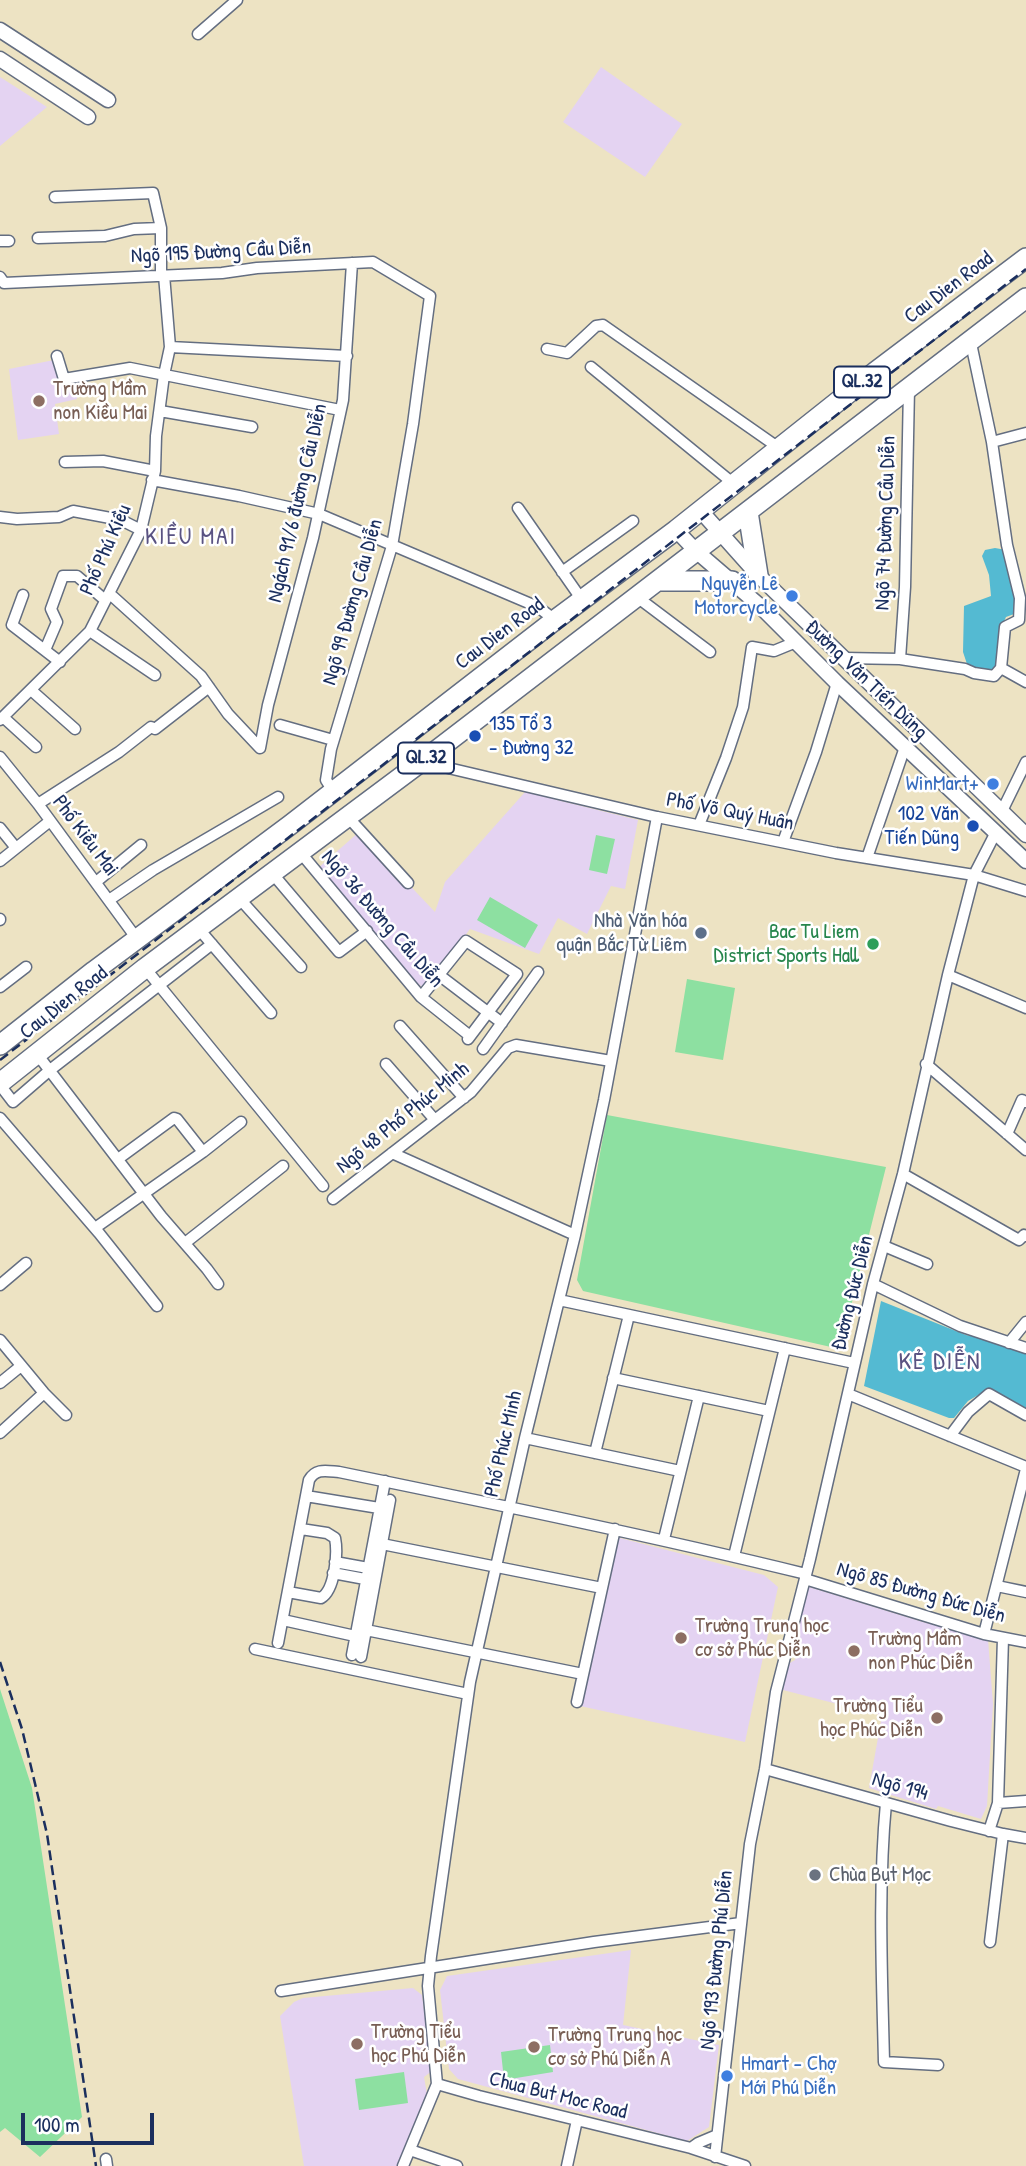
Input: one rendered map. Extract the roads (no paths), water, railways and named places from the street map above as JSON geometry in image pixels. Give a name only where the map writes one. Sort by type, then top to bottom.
[{"type":"highway","name":"Cau Dien Road","points":[[0,1045],[676,530],[875,372],[1026,258]]},
{"type":"highway","name":"Cau Dien Road","points":[[0,1084],[145,968],[433,754],[1026,298]]},
{"type":"highway","points":[[748,512],[758,575]]},
{"type":"highway","points":[[658,581],[732,581]]},
{"type":"highway","points":[[245,859],[267,877]]},
{"type":"main road","points":[[0,30],[107,100]]},
{"type":"main road","points":[[0,59],[89,117]]},
{"type":"main road","name":"Đường Văn Tiến Dũng","points":[[701,510],[758,575],[1026,835]]},
{"type":"main road","name":"Đường Văn Tiến Dũng","points":[[676,530],[1026,861]]},
{"type":"street","points":[[198,34],[237,0]]},
{"type":"street","name":"Phố Phú Kiều","points":[[2,719],[90,631],[141,530],[154,476],[156,436],[170,347],[161,228],[153,192],[55,197]]},
{"type":"street","name":"Ngõ 195 Đường Cầu Diễn","points":[[38,238],[105,236],[134,229],[161,228]]},
{"type":"street","name":"Ngõ 195 Đường Cầu Diễn","points":[[2,280],[222,273],[257,268],[373,262],[430,296]]},
{"type":"street","name":"Ngách 91/6 đường Cầu Diễn","points":[[209,687],[228,714],[260,748],[268,705],[319,514],[340,410],[347,356],[352,263]]},
{"type":"street","name":"Ngõ 99 Đường Cầu Diễn","points":[[333,791],[326,780],[333,740],[392,546],[413,424],[430,296]]},
{"type":"street","points":[[547,349],[567,353],[596,326],[603,325],[779,448]]},
{"type":"street","points":[[843,658],[901,659],[965,668],[974,673],[994,676],[1001,668],[1005,627],[1019,620],[1020,598],[1007,545],[992,442],[969,342]]},
{"type":"street","points":[[170,347],[347,356]]},
{"type":"street","points":[[57,356],[64,379],[130,368],[340,410]]},
{"type":"street","points":[[591,367],[734,484]]},
{"type":"street","name":"Ngõ 74 Đường Cầu Diễn","points":[[901,659],[909,388]]},
{"type":"street","points":[[160,411],[252,427]]},
{"type":"street","points":[[992,442],[1026,433]]},
{"type":"street","points":[[65,461],[103,461],[154,476],[319,514],[538,607],[555,620]]},
{"type":"street","points":[[519,508],[582,600]]},
{"type":"street","points":[[0,517],[58,517],[73,511],[121,520],[141,530]]},
{"type":"street","points":[[562,572],[633,521]]},
{"type":"street","points":[[38,804],[119,752],[151,727],[155,729],[167,722],[209,687],[201,676],[107,597],[77,576],[63,576],[51,609],[57,622],[45,650]]},
{"type":"street","points":[[23,595],[12,625],[61,662]]},
{"type":"street","points":[[637,597],[710,652]]},
{"type":"street","points":[[90,631],[155,675]]},
{"type":"street","points":[[699,825],[743,707],[751,647],[774,651],[796,642]]},
{"type":"street","points":[[1001,668],[1026,682]]},
{"type":"street","points":[[783,842],[816,752],[837,682]]},
{"type":"street","points":[[31,690],[75,729]]},
{"type":"street","points":[[2,719],[36,747]]},
{"type":"street","points":[[280,725],[333,740]]},
{"type":"street","points":[[867,858],[905,747]]},
{"type":"street","name":"Phố Võ Quý Huân","points":[[433,754],[444,767],[657,817],[867,858],[974,875],[1026,891]]},
{"type":"street","name":"Phố Kiều Mai","points":[[0,757],[137,939]]},
{"type":"street","points":[[1002,811],[1026,762]]},
{"type":"street","points":[[109,900],[153,870],[278,797]]},
{"type":"street","points":[[347,816],[408,883]]},
{"type":"street","name":"Phố Phúc Minh","points":[[437,2084],[428,1986],[468,1694],[509,1506],[575,1235],[657,817]]},
{"type":"street","points":[[0,861],[50,821]]},
{"type":"street","name":"Đường Đức Diễn","points":[[765,1769],[776,1692],[806,1576],[873,1284],[903,1174],[948,975],[974,875],[996,832]]},
{"type":"street","points":[[1,833],[16,848]]},
{"type":"street","points":[[96,882],[141,845]]},
{"type":"street","name":"Ngõ 36 Đường Cầu Diễn","points":[[300,852],[421,997],[469,1038],[488,1013]]},
{"type":"street","points":[[267,877],[339,952],[366,931]]},
{"type":"street","points":[[239,898],[300,967]]},
{"type":"street","points":[[198,929],[271,1013]]},
{"type":"street","points":[[421,997],[466,941],[517,974],[488,1013]]},
{"type":"street","points":[[0,1084],[13,1102],[212,944]]},
{"type":"street","points":[[0,987],[26,967]]},
{"type":"street","points":[[145,968],[323,1186]]},
{"type":"street","points":[[483,1049],[538,972]]},
{"type":"street","points":[[439,975],[502,1023]]},
{"type":"street","points":[[948,975],[1026,1007]]},
{"type":"street","points":[[400,1026],[464,1098]]},
{"type":"street","name":"Ngõ 48 Phố Phúc Minh","points":[[333,1199],[464,1098],[508,1048],[516,1045],[611,1061]]},
{"type":"street","points":[[37,1054],[218,1284]]},
{"type":"street","points":[[386,1064],[435,1120]]},
{"type":"street","points":[[926,1065],[1026,1150]]},
{"type":"street","points":[[1007,1134],[1022,1100],[1026,1102]]},
{"type":"street","points":[[118,1159],[174,1118],[203,1152]]},
{"type":"street","points":[[0,1119],[95,1228],[157,1306]]},
{"type":"street","points":[[95,1228],[241,1122]]},
{"type":"street","points":[[392,1153],[575,1235]]},
{"type":"street","points":[[185,1243],[283,1166]]},
{"type":"street","points":[[903,1174],[1019,1240],[1026,1236]]},
{"type":"street","points":[[884,1246],[927,1264]]},
{"type":"street","points":[[0,1285],[26,1263]]},
{"type":"street","points":[[873,1284],[960,1326],[1026,1348]]},
{"type":"street","points":[[559,1300],[854,1363]]},
{"type":"street","points":[[595,1453],[629,1315]]},
{"type":"street","points":[[1009,1343],[1026,1322]]},
{"type":"street","points":[[0,1340],[66,1415]]},
{"type":"street","points":[[734,1556],[785,1348]]},
{"type":"street","points":[[0,1383],[22,1366]]},
{"type":"street","points":[[613,1378],[769,1411]]},
{"type":"street","points":[[0,1433],[44,1393]]},
{"type":"street","points":[[848,1394],[950,1436],[1025,1474],[984,1634]]},
{"type":"street","points":[[950,1436],[968,1412],[989,1394],[1026,1415]]},
{"type":"street","points":[[664,1539],[699,1396]]},
{"type":"street","points":[[525,1438],[680,1471]]},
{"type":"street","name":"Ngõ 85 Đường Đức Diễn","points":[[306,1496],[309,1480],[313,1473],[319,1471],[339,1472],[509,1506],[734,1556],[806,1576],[984,1634],[1026,1642]]},
{"type":"street","points":[[385,1481],[355,1636],[356,1656],[366,1630],[390,1500]]},
{"type":"street","points":[[278,1643],[306,1496],[379,1508]]},
{"type":"street","points":[[288,1592],[321,1598],[330,1589],[335,1538],[327,1533],[301,1529]]},
{"type":"street","points":[[577,1702],[615,1529]]},
{"type":"street","points":[[382,1544],[602,1588]]},
{"type":"street","points":[[334,1567],[366,1573]]},
{"type":"street","points":[[997,1586],[1026,1592]]},
{"type":"street","points":[[283,1620],[355,1636]]},
{"type":"street","points":[[366,1630],[583,1674]]},
{"type":"street","points":[[989,1831],[998,1803],[1003,1639]]},
{"type":"street","points":[[255,1649],[468,1694]]},
{"type":"street","name":"Ngõ 194","points":[[765,1769],[989,1831],[1026,1838]]},
{"type":"street","name":"Ngõ 193 Đường Phú Diễn","points":[[715,2157],[750,1844],[765,1769]]},
{"type":"street","points":[[998,1803],[1026,1801]]},
{"type":"street","points":[[886,1803],[881,1896],[884,2062],[938,2065]]},
{"type":"street","points":[[990,1942],[1003,1834]]},
{"type":"street","points":[[281,1991],[594,1942],[741,1923]]},
{"type":"street","points":[[403,2166],[437,2084]]},
{"type":"street","name":"Chua But Moc Road","points":[[437,2084],[691,2148],[745,2166]]},
{"type":"street","points":[[567,2166],[577,2120]]},
{"type":"street","points":[[691,2148],[717,2134]]},
{"type":"street","points":[[410,2150],[457,2166]]},
{"type":"water","points":[[985,550],[1006,550],[1016,610],[1014,614],[1006,617],[1000,630],[996,667],[991,671],[968,667],[963,652],[964,606],[991,596],[989,575],[982,556]]},
{"type":"water","points":[[881,1301],[966,1335],[999,1342],[1026,1354],[1026,1410],[990,1388],[968,1401],[954,1418],[949,1418],[864,1386]]},
{"type":"railway","points":[[0,1060],[1026,269]]},
{"type":"railway","points":[[0,1662],[22,1729],[47,1834],[96,2166]]},
{"type":"place","name":"Trường Mầm non Kiều Mai","points":[[39,401]]},
{"type":"place","name":"Nguyễn Lê Motorcycle","points":[[792,596]]},
{"type":"place","name":"135 Tổ 3 - Đường 32","points":[[475,736]]},
{"type":"place","name":"WinMart+","points":[[993,784]]},
{"type":"place","name":"102 Văn Tiến Dũng","points":[[973,826]]},
{"type":"place","name":"Nhà Văn hóa quận Bắc Từ Liêm","points":[[701,933]]},
{"type":"place","name":"Bac Tu Liem District Sports Hall","points":[[873,944]]},
{"type":"place","name":"Trường Trung học cơ sở Phúc Diễn","points":[[681,1638]]},
{"type":"place","name":"Trường Mầm non Phúc Diễn","points":[[854,1651]]},
{"type":"place","name":"Trường Tiểu học Phúc Diễn","points":[[937,1718]]},
{"type":"place","name":"Chùa Bụt Mọc","points":[[815,1875]]},
{"type":"place","name":"Trường Tiểu học Phú Diễn","points":[[357,2044]]},
{"type":"place","name":"Trường Trung học cơ sở Phú Diễn A","points":[[534,2047]]},
{"type":"place","name":"Hmart - Chợ Mới Phú Diễn","points":[[727,2076]]},
{"type":"district","name":"KIỀU MAI","points":[[191,538]]},
{"type":"district","name":"KẺ DIỄN","points":[[940,1363]]}]
